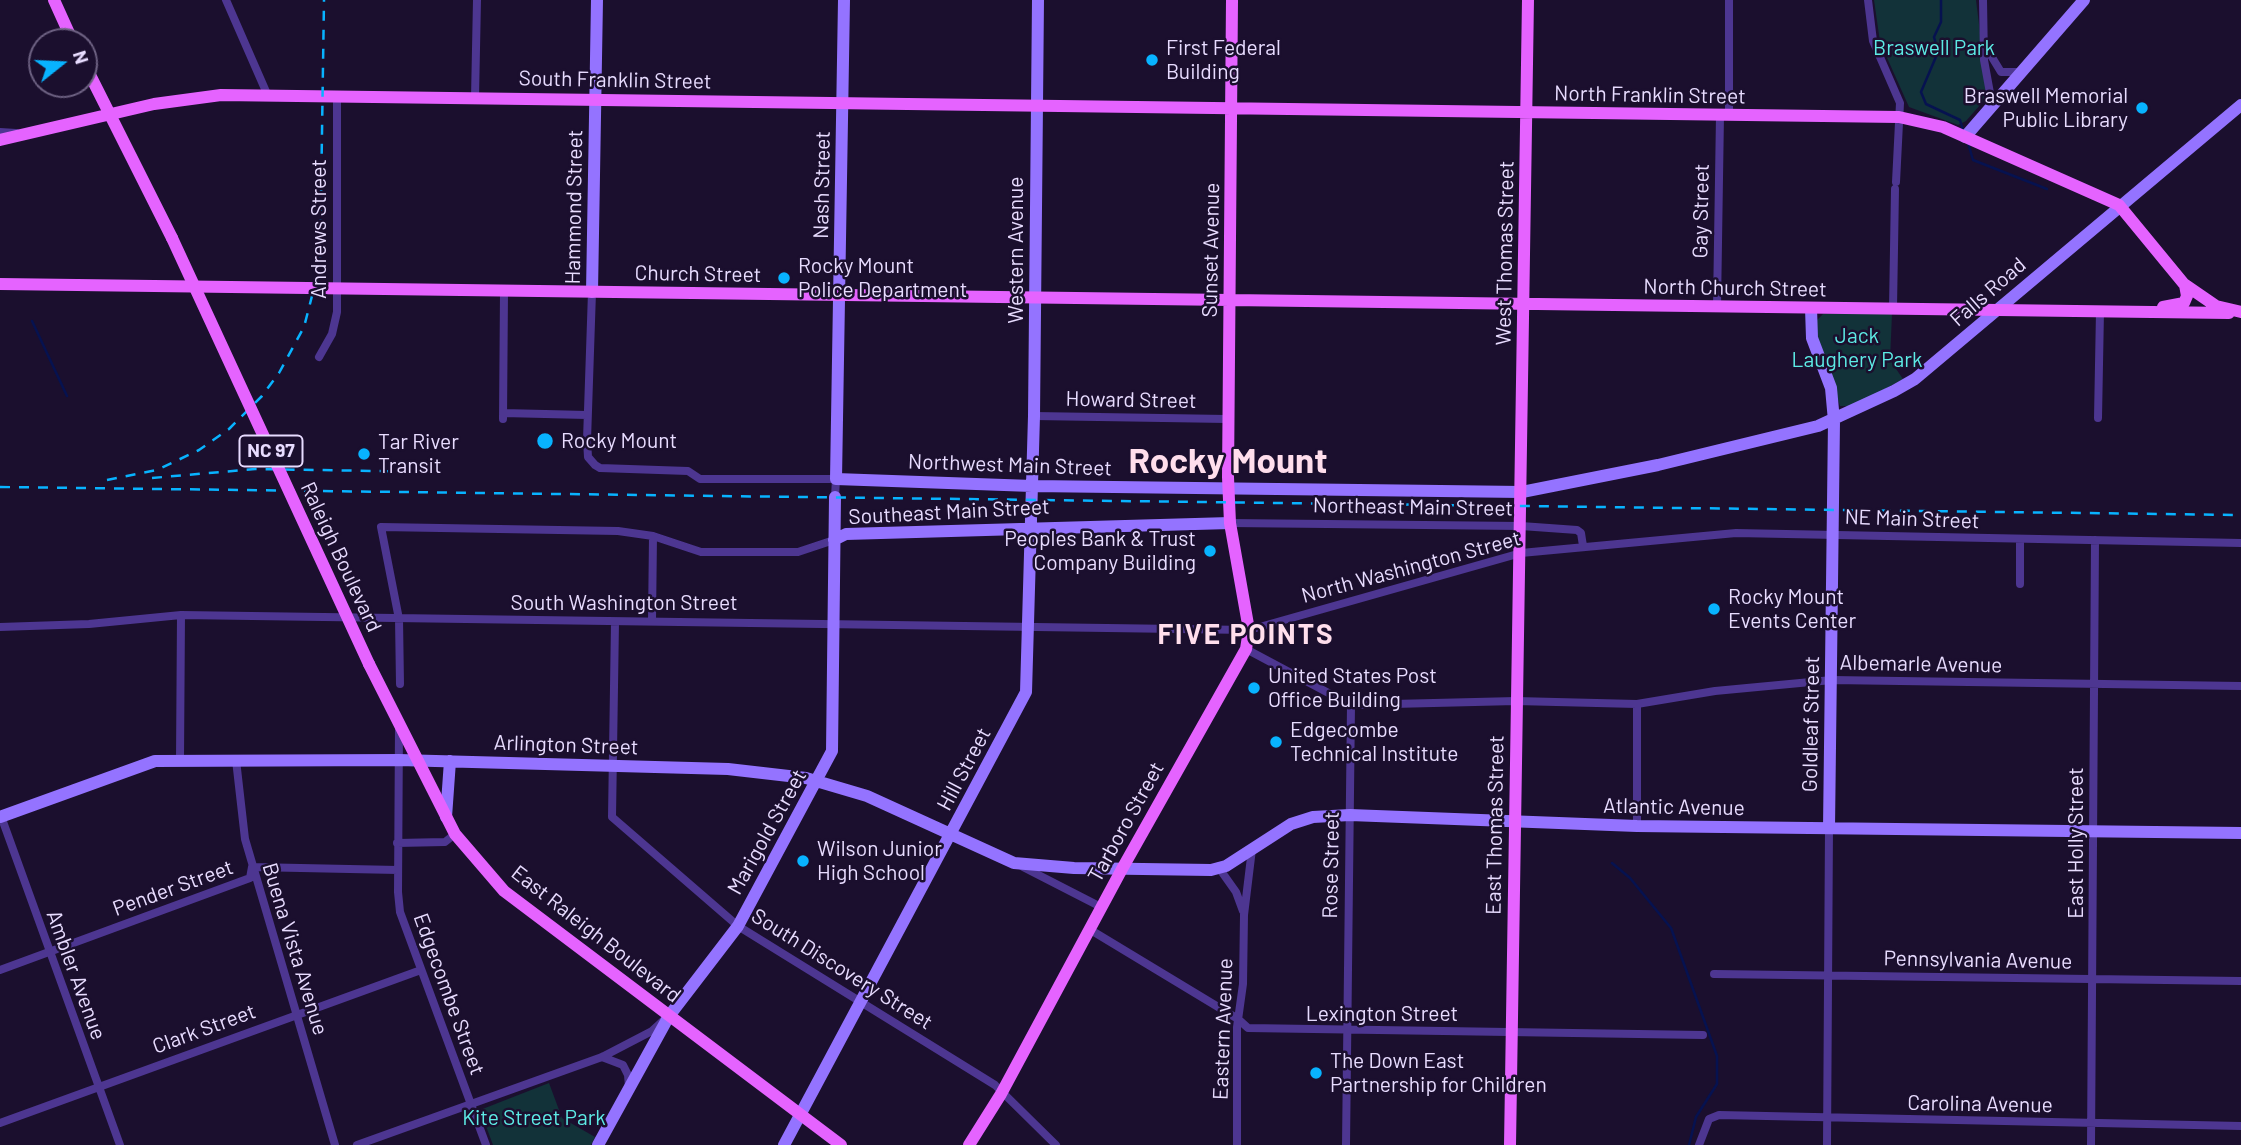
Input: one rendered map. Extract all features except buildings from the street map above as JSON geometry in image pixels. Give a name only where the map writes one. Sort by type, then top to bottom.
[{"type":"main road","points":[[54,0],[67,28]]},
{"type":"main road","name":"Sunset Avenue","points":[[1228,495],[1232,0]]},
{"type":"main road","name":"West Thomas Street","points":[[1522,506],[1522,306],[1528,0]]},
{"type":"main road","name":"NC 97","points":[[98,92],[110,116]]},
{"type":"main road","name":"South Franklin Street","points":[[26,133],[189,97],[596,99],[1233,109]]},
{"type":"main road","name":"North Franklin Street","points":[[1233,109],[1899,117],[1931,123],[2119,205]]},
{"type":"main road","name":"Raleigh Boulevard","points":[[110,116],[172,238],[369,664]]},
{"type":"main road","points":[[0,140],[26,133]]},
{"type":"main road","points":[[2119,205],[2185,285],[2216,306],[2241,312]]},
{"type":"main road","name":"Church Street","points":[[0,284],[1229,300]]},
{"type":"main road","points":[[2115,311],[2135,306],[2180,305],[2187,296],[2185,285]]},
{"type":"main road","name":"North Church Street","points":[[1229,300],[1522,306],[2241,312]]},
{"type":"main road","name":"Tarboro Street","points":[[968,1145],[1001,1094],[1101,907],[1246,649],[1249,630],[1230,523],[1228,495]]},
{"type":"main road","name":"East Thomas Street","points":[[1510,1145],[1516,701],[1522,506]]},
{"type":"main road","name":"East Raleigh Boulevard","points":[[369,664],[455,834],[505,891],[841,1145]]},
{"type":"street","points":[[226,0],[268,96]]},
{"type":"street","points":[[475,98],[477,0]]},
{"type":"street","name":"Hammond Street","points":[[587,415],[597,0]]},
{"type":"street","name":"Nash Street","points":[[835,497],[844,0]]},
{"type":"street","name":"Western Avenue","points":[[1031,500],[1038,0]]},
{"type":"street","name":"Gay Street","points":[[1717,306],[1728,0]]},
{"type":"street","points":[[1868,0],[1873,41],[1900,103],[1895,185],[1893,309]]},
{"type":"street","points":[[1983,0],[1984,60],[1992,104]]},
{"type":"street","points":[[1965,137],[2084,0]]},
{"type":"street","points":[[1985,42],[1997,69],[2001,72],[2020,72]]},
{"type":"street","name":"Andrews Street","points":[[318,356],[336,321],[337,97]]},
{"type":"street","name":"Falls Road","points":[[1522,492],[1658,466],[1833,421],[1914,379],[2241,105]]},
{"type":"street","name":"South Franklin Street","points":[[0,132],[26,133]]},
{"type":"street","points":[[505,292],[503,416],[587,415]]},
{"type":"street","name":"Goldleaf Street","points":[[1811,308],[1812,338],[1831,388],[1833,421],[1827,1145]]},
{"type":"street","points":[[2098,418],[2100,311]]},
{"type":"street","name":"Northwest Main Street","points":[[587,415],[588,457],[600,468],[688,471],[700,479],[836,479],[1228,495],[1522,492]]},
{"type":"street","name":"Howard Street","points":[[1034,416],[1227,419]]},
{"type":"street","name":"Marigold Street","points":[[598,1145],[669,1016],[738,926],[832,751],[835,497]]},
{"type":"street","name":"Hill Street","points":[[784,1145],[1026,692],[1031,500]]},
{"type":"street","name":"Northeast Main Street","points":[[1230,523],[1521,526],[1577,530],[1583,536],[1583,546]]},
{"type":"street","name":"Southeast Main Street","points":[[399,619],[381,527],[618,531],[653,536],[701,552],[798,552],[846,534],[1030,526],[1230,523]]},
{"type":"street","name":"NE Main Street","points":[[1583,546],[1736,533],[2241,543]]},
{"type":"street","points":[[652,621],[653,536]]},
{"type":"street","points":[[2020,539],[2020,584]]},
{"type":"street","name":"East Holly Street","points":[[2091,1145],[2095,541]]},
{"type":"street","name":"North Washington Street","points":[[1249,630],[1521,552],[1583,546]]},
{"type":"street","points":[[180,759],[181,615]]},
{"type":"street","name":"South Washington Street","points":[[0,626],[66,625],[181,615],[615,622],[834,622],[1249,630]]},
{"type":"street","points":[[399,619],[400,684]]},
{"type":"street","name":"South Discovery Street","points":[[615,622],[612,817],[738,926],[995,1085],[1001,1094],[1056,1145]]},
{"type":"street","points":[[1246,649],[1351,705]]},
{"type":"street","name":"Albemarle Avenue","points":[[1351,705],[1516,701],[1637,704],[1715,691],[1832,680],[2241,686]]},
{"type":"street","points":[[1637,704],[1637,826]]},
{"type":"street","name":"Rose Street","points":[[1346,1145],[1351,705]]},
{"type":"street","name":"Edgecombe Street","points":[[399,725],[397,843],[400,912],[486,1145]]},
{"type":"street","name":"Arlington Street","points":[[0,816],[155,761],[180,759],[398,760],[728,769],[817,780],[867,796],[1014,863],[1122,869]]},
{"type":"street","name":"Buena Vista Avenue","points":[[236,760],[241,820],[252,867],[335,1145]]},
{"type":"street","points":[[446,817],[450,761]]},
{"type":"street","name":"Ambler Avenue","points":[[0,816],[120,1145]]},
{"type":"street","name":"Atlantic Avenue","points":[[1122,869],[1219,868],[1290,824],[1313,817],[1637,826],[2241,833]]},
{"type":"street","points":[[397,843],[446,842],[455,834]]},
{"type":"street","name":"Eastern Avenue","points":[[1237,1145],[1238,1019],[1243,984],[1244,915],[1252,849]]},
{"type":"street","points":[[1014,863],[1101,907]]},
{"type":"street","name":"Pender Street","points":[[0,970],[250,878],[252,867],[398,870]]},
{"type":"street","points":[[1219,868],[1236,892],[1244,915]]},
{"type":"street","name":"Lexington Street","points":[[1089,929],[1253,1029],[1703,1035]]},
{"type":"street","name":"Clark Street","points":[[0,1123],[421,970]]},
{"type":"street","name":"Pennsylvania Avenue","points":[[1714,974],[2241,981]]},
{"type":"street","points":[[357,1145],[602,1058],[652,1031],[669,1016]]},
{"type":"street","points":[[602,1058],[623,1065],[628,1075],[629,1090]]},
{"type":"street","name":"Carolina Avenue","points":[[1699,1145],[1709,1119],[1719,1115],[2241,1126]]},
{"type":"green space","name":"Braswell Park","points":[[1874,0],[1976,0],[1988,96],[1966,121],[1958,125],[1909,107],[1880,42]]},
{"type":"green space","name":"Jack Laughery Park","points":[[1823,314],[1892,314],[1890,360],[1903,379],[1855,406],[1840,406],[1817,334],[1817,320]]},
{"type":"green space","name":"Kite Street Park","points":[[549,1083],[562,1118],[595,1137],[591,1145],[493,1145],[480,1110]]},
{"type":"waterway","points":[[1941,0],[1941,22],[1934,37],[1938,52],[1921,92],[1926,104],[1960,120],[1963,130]]},
{"type":"waterway","points":[[1968,143],[1973,160],[2047,189]]},
{"type":"waterway","points":[[32,321],[67,396]]},
{"type":"waterway","points":[[1612,863],[1630,878],[1671,928],[1717,1056],[1717,1084],[1696,1117],[1689,1145]]},
{"type":"railway","points":[[107,480],[157,470],[199,450],[229,429],[262,396],[279,373],[304,327],[320,265],[324,0]]},
{"type":"railway","points":[[152,478],[255,469],[438,472]]},
{"type":"railway","points":[[0,487],[2241,515]]},
{"type":"place","name":"First Federal Building","points":[[1152,60]]},
{"type":"place","name":"Braswell Memorial Public Library","points":[[2142,108]]},
{"type":"place","name":"Rocky Mount Police Department","points":[[784,278]]},
{"type":"place","name":"Rocky Mount","points":[[545,441]]},
{"type":"place","name":"Tar River Transit","points":[[364,454]]},
{"type":"place","name":"Peoples Bank & Trust Company Building","points":[[1210,551]]},
{"type":"place","name":"Rocky Mount Events Center","points":[[1714,609]]},
{"type":"place","name":"United States Post Office Building","points":[[1254,688]]},
{"type":"place","name":"Edgecombe Technical Institute","points":[[1276,742]]},
{"type":"place","name":"Wilson Junior High School","points":[[803,861]]},
{"type":"place","name":"The Down East Partnership for Children","points":[[1316,1073]]},
{"type":"district","name":"Rocky Mount","points":[[1228,461]]},
{"type":"district","name":"FIVE POINTS","points":[[1246,635]]}]
